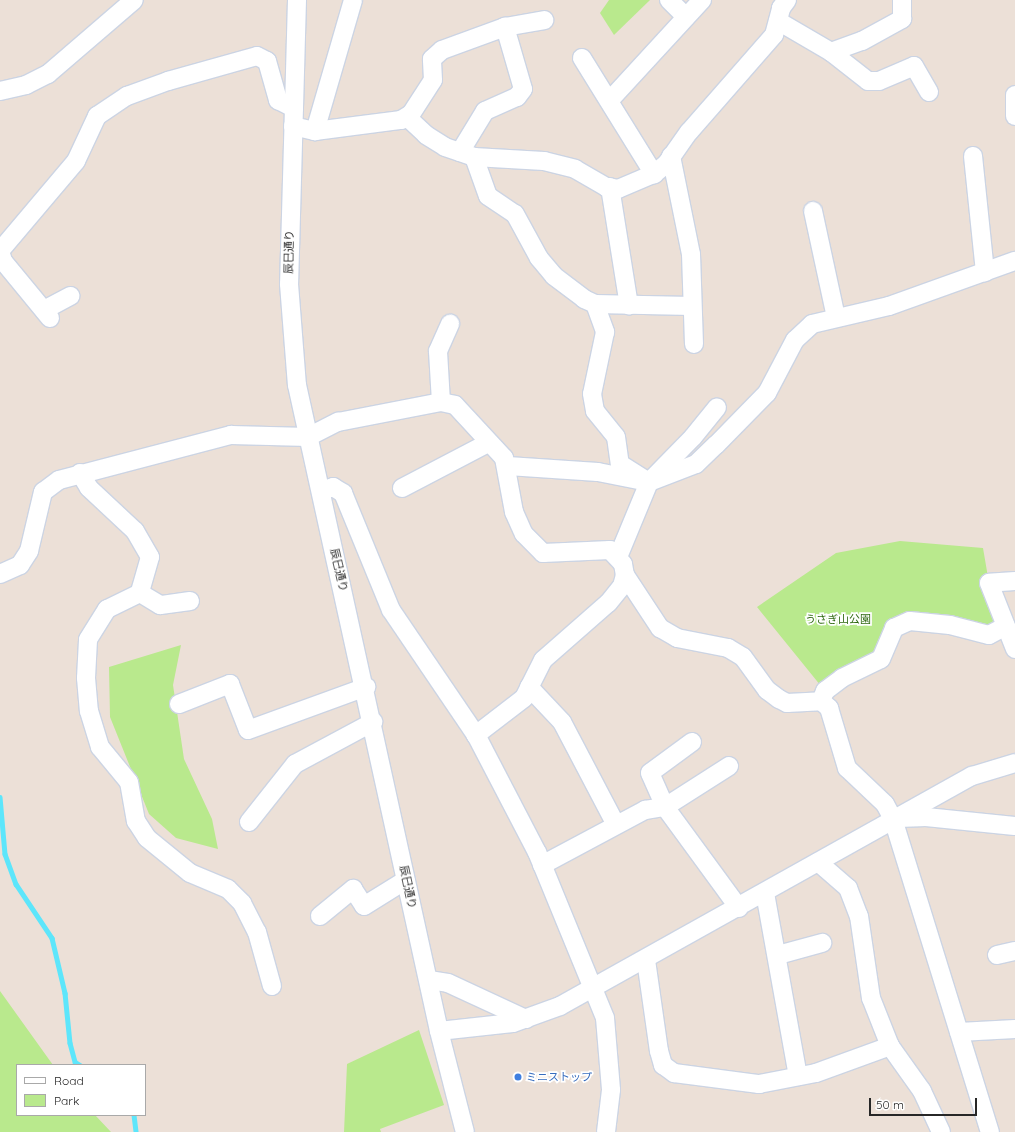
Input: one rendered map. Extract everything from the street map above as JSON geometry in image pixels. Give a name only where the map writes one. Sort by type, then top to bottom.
[{"type":"street","points":[[0,91],[26,86],[48,74],[134,0]]},
{"type":"street","name":"辰巳通り","points":[[297,0],[289,284],[297,385],[366,687],[439,1031],[465,1132]]},
{"type":"street","points":[[315,131],[353,0]]},
{"type":"street","points":[[669,0],[686,17]]},
{"type":"street","points":[[610,100],[702,0]]},
{"type":"street","points":[[407,116],[426,135],[467,154],[544,161],[575,169],[610,187],[618,189],[654,174],[671,156],[774,35],[787,0]]},
{"type":"street","points":[[831,52],[862,41],[902,19],[902,0]]},
{"type":"street","points":[[293,126],[315,131],[407,116],[433,80],[432,59],[442,50],[505,27],[544,20]]},
{"type":"street","points":[[778,21],[831,52],[868,81],[879,81],[914,66],[929,92]]},
{"type":"street","points":[[505,27],[523,89],[517,97],[485,110],[467,154],[488,196],[515,214],[549,270],[595,304],[605,332],[592,394],[595,411],[616,437],[620,464],[649,482]]},
{"type":"street","points":[[70,296],[47,314],[3,261],[0,251],[76,161],[97,116],[127,96],[257,56],[267,61],[278,100],[294,108]]},
{"type":"street","points":[[582,58],[610,100],[654,174]]},
{"type":"street","points":[[1015,95],[1015,116]]},
{"type":"street","points":[[671,156],[691,254],[694,344]]},
{"type":"street","points":[[973,156],[985,272]]},
{"type":"street","points":[[610,187],[629,305]]},
{"type":"street","points":[[814,210],[836,317]]},
{"type":"street","points":[[508,466],[598,472],[649,482],[696,464],[767,393],[795,340],[812,324],[836,317],[889,306],[1015,261]]},
{"type":"street","points":[[595,304],[692,306]]},
{"type":"street","points":[[440,402],[438,351],[450,324]]},
{"type":"street","points":[[0,574],[20,565],[28,551],[43,492],[59,480],[80,473],[231,435],[308,437],[338,422],[440,402],[455,405],[508,466],[514,512],[524,534],[543,553],[610,550],[618,557],[625,575],[660,628],[677,638],[728,648],[738,654],[767,690],[787,703],[821,701],[829,708],[847,768],[885,804],[893,819],[990,1132]]},
{"type":"street","points":[[618,557],[649,482],[694,437],[716,407]]},
{"type":"street","points":[[402,488],[488,444]]},
{"type":"street","points":[[80,473],[89,488],[135,532],[150,557],[140,593],[107,609],[88,640],[86,678],[89,711],[100,747],[129,782],[136,821],[147,838],[190,873],[228,890],[242,903],[257,932],[272,986]]},
{"type":"street","points":[[321,491],[333,487],[343,493],[391,610],[476,735],[542,865],[594,989],[609,1046],[611,1090],[606,1132]]},
{"type":"street","points":[[476,735],[512,709],[529,687],[543,660],[608,603],[622,586],[625,575]]},
{"type":"street","points":[[1015,581],[990,583],[1015,649]]},
{"type":"street","points":[[140,593],[160,605],[190,601]]},
{"type":"street","points":[[821,701],[826,691],[842,678],[881,659],[894,628],[910,621],[950,624],[989,635],[1006,626]]},
{"type":"street","points":[[179,704],[230,684],[248,730],[366,687]]},
{"type":"street","points":[[529,687],[562,722],[616,825]]},
{"type":"street","points":[[249,822],[294,764],[373,722]]},
{"type":"street","points":[[692,742],[650,773],[665,807],[738,908]]},
{"type":"street","points":[[439,1031],[513,1024],[594,989],[893,819],[972,776],[1015,763]]},
{"type":"street","points":[[542,865],[645,810],[665,807],[729,766]]},
{"type":"street","points":[[893,819],[926,817],[1015,826]]},
{"type":"street","points":[[818,862],[848,888],[859,916],[871,998],[890,1046],[922,1091],[941,1132]]},
{"type":"street","points":[[320,916],[353,889],[364,906],[406,880]]},
{"type":"street","points":[[765,893],[778,955],[798,1076]]},
{"type":"street","points":[[778,955],[822,943]]},
{"type":"street","points":[[997,955],[1015,951]]},
{"type":"street","points":[[646,960],[663,1065],[674,1073],[759,1084],[798,1076],[890,1046]]},
{"type":"street","points":[[429,980],[448,983],[526,1019]]},
{"type":"street","points":[[960,1032],[1015,1029]]},
{"type":"green space","points":[[609,0],[650,0],[614,35],[600,13]]},
{"type":"green space","name":"うさぎ山公園","points":[[900,541],[983,548],[989,583],[1006,626],[989,635],[910,621],[881,659],[825,691],[757,607],[836,553]]},
{"type":"green space","points":[[181,645],[173,685],[184,759],[212,819],[218,849],[176,838],[149,814],[110,717],[109,667]]},
{"type":"green space","points":[[0,991],[52,1064],[16,1064],[16,1116],[96,1116],[111,1132],[0,1132]]},
{"type":"green space","points":[[419,1030],[444,1105],[380,1129],[381,1132],[344,1132],[347,1064]]},
{"type":"waterway","points":[[0,797],[5,854],[16,884],[52,938],[65,993],[70,1043],[75,1062],[78,1064]]},
{"type":"waterway","points":[[134,1116],[136,1132]]},
{"type":"place","name":"ミニストップ","points":[[518,1077]]}]
